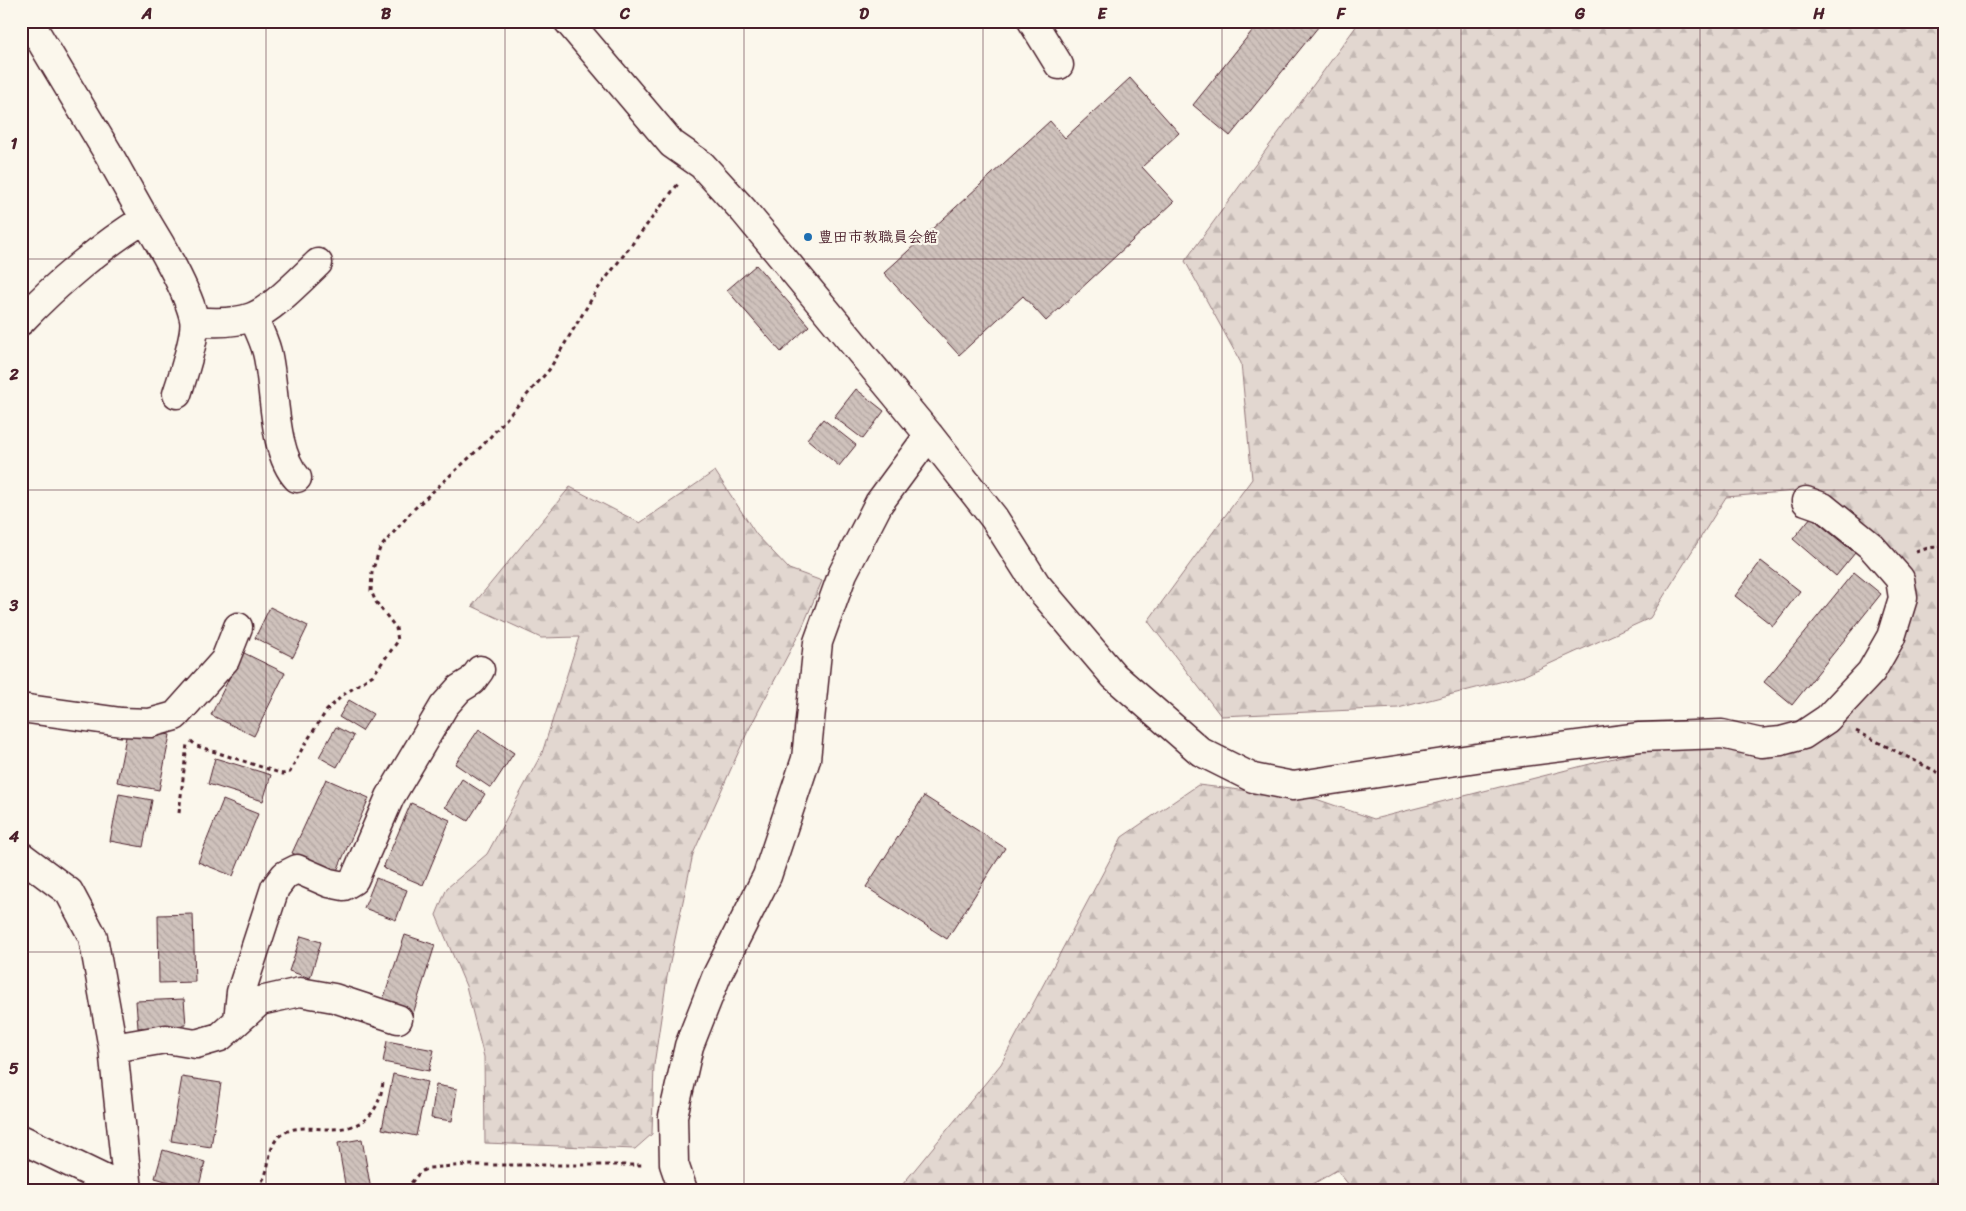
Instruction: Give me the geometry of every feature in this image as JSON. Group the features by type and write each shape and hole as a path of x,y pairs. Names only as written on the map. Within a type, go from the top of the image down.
{"street":[{"path":"29,21 108,153 185,294 195,321 187,361 177,394"},
{"path":"568,21 672,144 702,165 744,211 929,435 994,518 1036,584 1114,676 1201,752 1253,778 1292,786 1483,757 1640,737 1722,734 1761,743 1781,741 1803,735 1829,717 1871,672 1891,637 1903,598 1900,579 1871,546 1823,507 1806,501"},
{"path":"1032,21 1059,65"},
{"path":"21,321 81,266 126,231 145,219"},
{"path":"195,321 216,323 253,317 290,290 318,263"},
{"path":"253,317 262,335 267,353 283,454 290,470 297,478"},
{"path":"683,1190 674,1164 674,1116 689,1046 717,975 767,876 806,759 818,642 843,573 879,503 929,435"},
{"path":"21,708 121,722 150,723 175,716 225,660 238,627"},
{"path":"238,1020 241,992 275,888 284,875 297,869 329,883 344,886 354,880 390,797 444,706 459,689 472,681 480,670"},
{"path":"21,856 69,892 93,937 113,1048 128,1190"},
{"path":"113,1048 166,1040 196,1044 220,1037 260,1001 300,992 334,998 398,1019"},
{"path":"21,1139 128,1190"}],"path":[{"path":"179,813 188,737 197,746 283,774 290,772 302,747 327,710 343,695 373,675 398,641 396,628 376,602 371,591 372,572 380,548 414,509 482,445 549,370 597,290 675,186 702,165"},
{"path":"1829,717 1945,776"},
{"path":"249,1190 257,1187 266,1177 272,1145 282,1134 298,1127 328,1129 349,1127 368,1119 376,1109 382,1092 383,1082"},
{"path":"408,1190 420,1172 429,1168 466,1165 674,1164"}],"green space":[{"path":"1360,21 1945,21 1945,1190 1353,1190 1337,1170 1303,1190 898,1190 1001,1064 1122,837 1198,785 1316,799 1374,819 1704,735 1796,745 1848,697 1906,579 1817,489 1726,497 1650,618 1523,676 1398,708 1221,716 1148,621 1252,479 1241,363 1185,261"},
{"path":"715,471 756,534 789,569 822,581 802,628 747,733 693,854 667,977 654,1065 652,1134 635,1149 485,1143 484,1057 466,986 436,915 447,888 487,854 542,753 579,637 541,638 472,606 570,487 640,523"}],"building":[{"path":"1260,21 1323,21 1230,136 1193,105"},
{"path":"1130,78 1179,133 1142,167 1174,202 1046,321 1023,296 959,355 884,273 1050,121 1065,138"},
{"path":"756,265 809,326 781,352 727,290"},
{"path":"856,389 884,411 863,439 834,417"},
{"path":"823,419 856,445 839,466 807,439"},
{"path":"1811,517 1855,553 1836,576 1793,539"},
{"path":"1761,561 1800,591 1773,626 1735,596"},
{"path":"1854,572 1881,594 1792,705 1764,682"},
{"path":"270,607 308,626 293,657 255,638"},
{"path":"242,652 285,673 254,736 211,715"},
{"path":"349,700 373,714 362,731 339,717"},
{"path":"128,727 170,735 159,790 117,782"},
{"path":"336,727 354,736 337,767 319,757"},
{"path":"479,729 514,753 491,788 455,764"},
{"path":"215,758 271,775 263,801 208,784"},
{"path":"326,779 369,798 336,873 292,853"},
{"path":"462,779 485,794 468,821 445,807"},
{"path":"119,794 152,800 143,847 110,841"},
{"path":"924,796 1005,848 947,939 866,887"},
{"path":"223,800 258,814 233,876 198,862"},
{"path":"411,803 450,820 423,885 383,868"},
{"path":"376,878 407,890 396,920 364,908"},
{"path":"193,914 195,982 159,983 158,915"},
{"path":"405,935 435,945 413,1014 382,1003"},
{"path":"301,936 321,942 310,978 289,971"},
{"path":"184,999 186,1025 138,1028 136,1001"},
{"path":"387,1041 434,1050 429,1071 383,1062"},
{"path":"393,1074 427,1082 416,1136 382,1129"},
{"path":"182,1077 221,1083 211,1147 171,1141"},
{"path":"436,1085 457,1089 452,1121 431,1118"},
{"path":"362,1139 371,1190 346,1190 338,1143"},
{"path":"163,1150 205,1162 198,1190 155,1178"}],"place":[{"name":"豊田市教職員会館","path":"808,237"}]}
